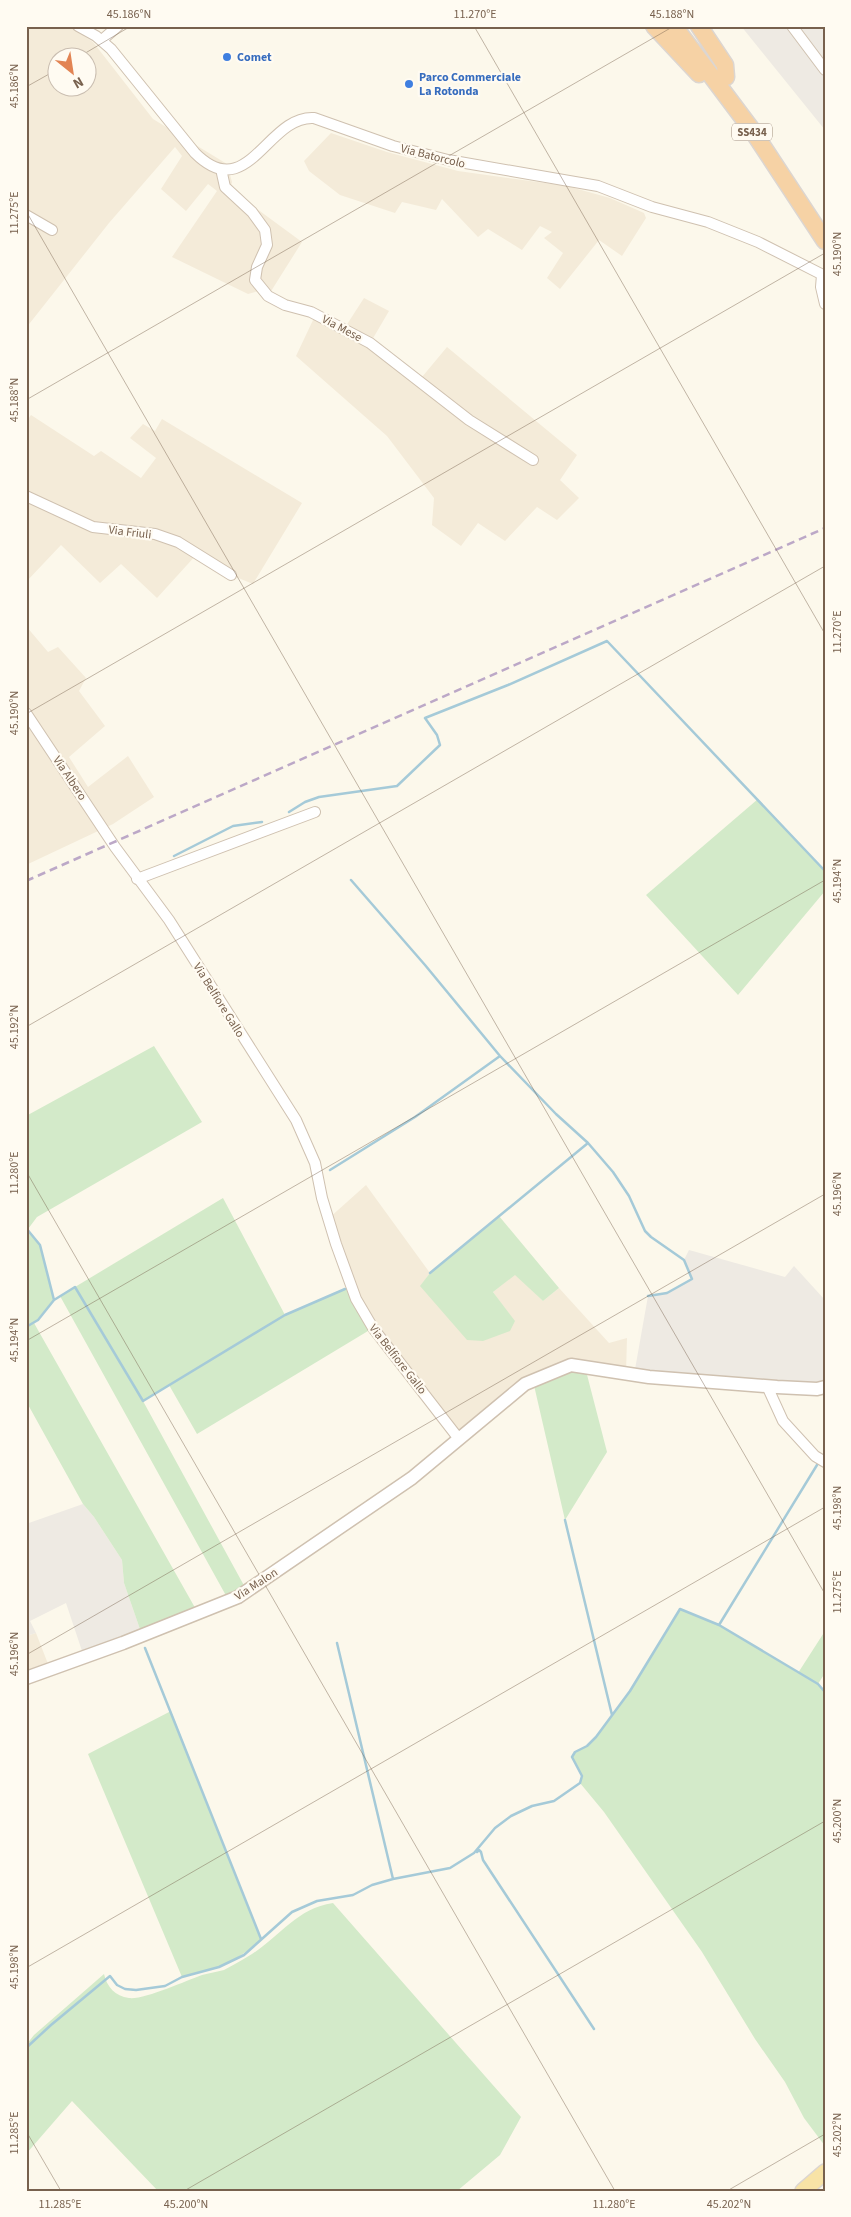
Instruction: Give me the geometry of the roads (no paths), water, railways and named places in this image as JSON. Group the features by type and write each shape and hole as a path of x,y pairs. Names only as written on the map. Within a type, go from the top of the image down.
{"highway":[{"path":"654,26 752,130"},
{"name":"SS434","path":"674,26 752,130 825,241"},
{"name":"SS434","path":"688,26 726,77 825,223"},
{"path":"698,26 725,64 726,77"}],"main road":[{"path":"803,2191 825,2172"}],"street":[{"path":"78,26 102,40 113,51 195,153 208,164 221,169"},
{"path":"102,40 118,26"},
{"path":"792,26 825,70"},
{"name":"Via Batorcolo","path":"221,169 242,166 292,123 304,118 314,118 393,146 448,160 598,186 652,207 708,222 758,242 824,276"},
{"name":"Via Mese","path":"221,169 225,187 252,212 264,230 267,245 257,267 255,280 268,296 285,306 311,312 370,343 469,420 533,460"},
{"path":"26,215 52,230"},
{"path":"824,276 821,287 825,304"},
{"name":"Via Friuli","path":"26,496 93,527 155,534 178,542 231,575"},
{"name":"Via Albero","path":"26,713 112,843"},
{"path":"137,879 315,812"},
{"name":"Via Belfiore Gallo","path":"112,843 169,920 296,1120 315,1163 322,1198 350,1286 368,1321 459,1438"},
{"path":"459,1438 525,1384 571,1365 649,1377 817,1389 825,1387"},
{"path":"767,1386 783,1421 815,1456 825,1462"},
{"name":"Via Malon","path":"26,1678 238,1597 409,1480 459,1438"}],"waterway":[{"path":"289,812 305,802 319,797 397,786 440,745 437,735 425,718 508,685 607,641 825,871"},
{"path":"174,856 233,826 262,822"},
{"path":"351,880 425,965 500,1056 556,1114 588,1143 613,1172 629,1196 645,1231 684,1260 692,1279 667,1293 648,1296"},
{"path":"330,1170 415,1117 500,1056"},
{"path":"430,1273 588,1143"},
{"path":"26,1228 40,1245 54,1300 38,1320 26,1327"},
{"path":"54,1300 75,1287 143,1401 285,1315 345,1289"},
{"path":"719,1625 817,1465"},
{"path":"565,1520 612,1715"},
{"path":"26,2048 110,1976 117,1985 125,1989 136,1990 165,1986 182,1977 219,1967 244,1955 292,1912 317,1901 353,1895 372,1885 393,1879 450,1868 474,1853 495,1828 511,1816 532,1806 554,1801 580,1783 582,1776 572,1757 575,1752 587,1746 596,1737 630,1691 680,1609 719,1625 818,1684 825,1692"},
{"path":"337,1643 393,1879"},
{"path":"145,1648 261,1939"},
{"path":"477,1852 479,1850 481,1852 483,1860 594,2029"}],"railway":[{"path":"26,881 825,528"}],"place":[{"name":"Comet","path":"227,57"},
{"name":"Parco Commerciale La Rotonda","path":"409,84"}]}
